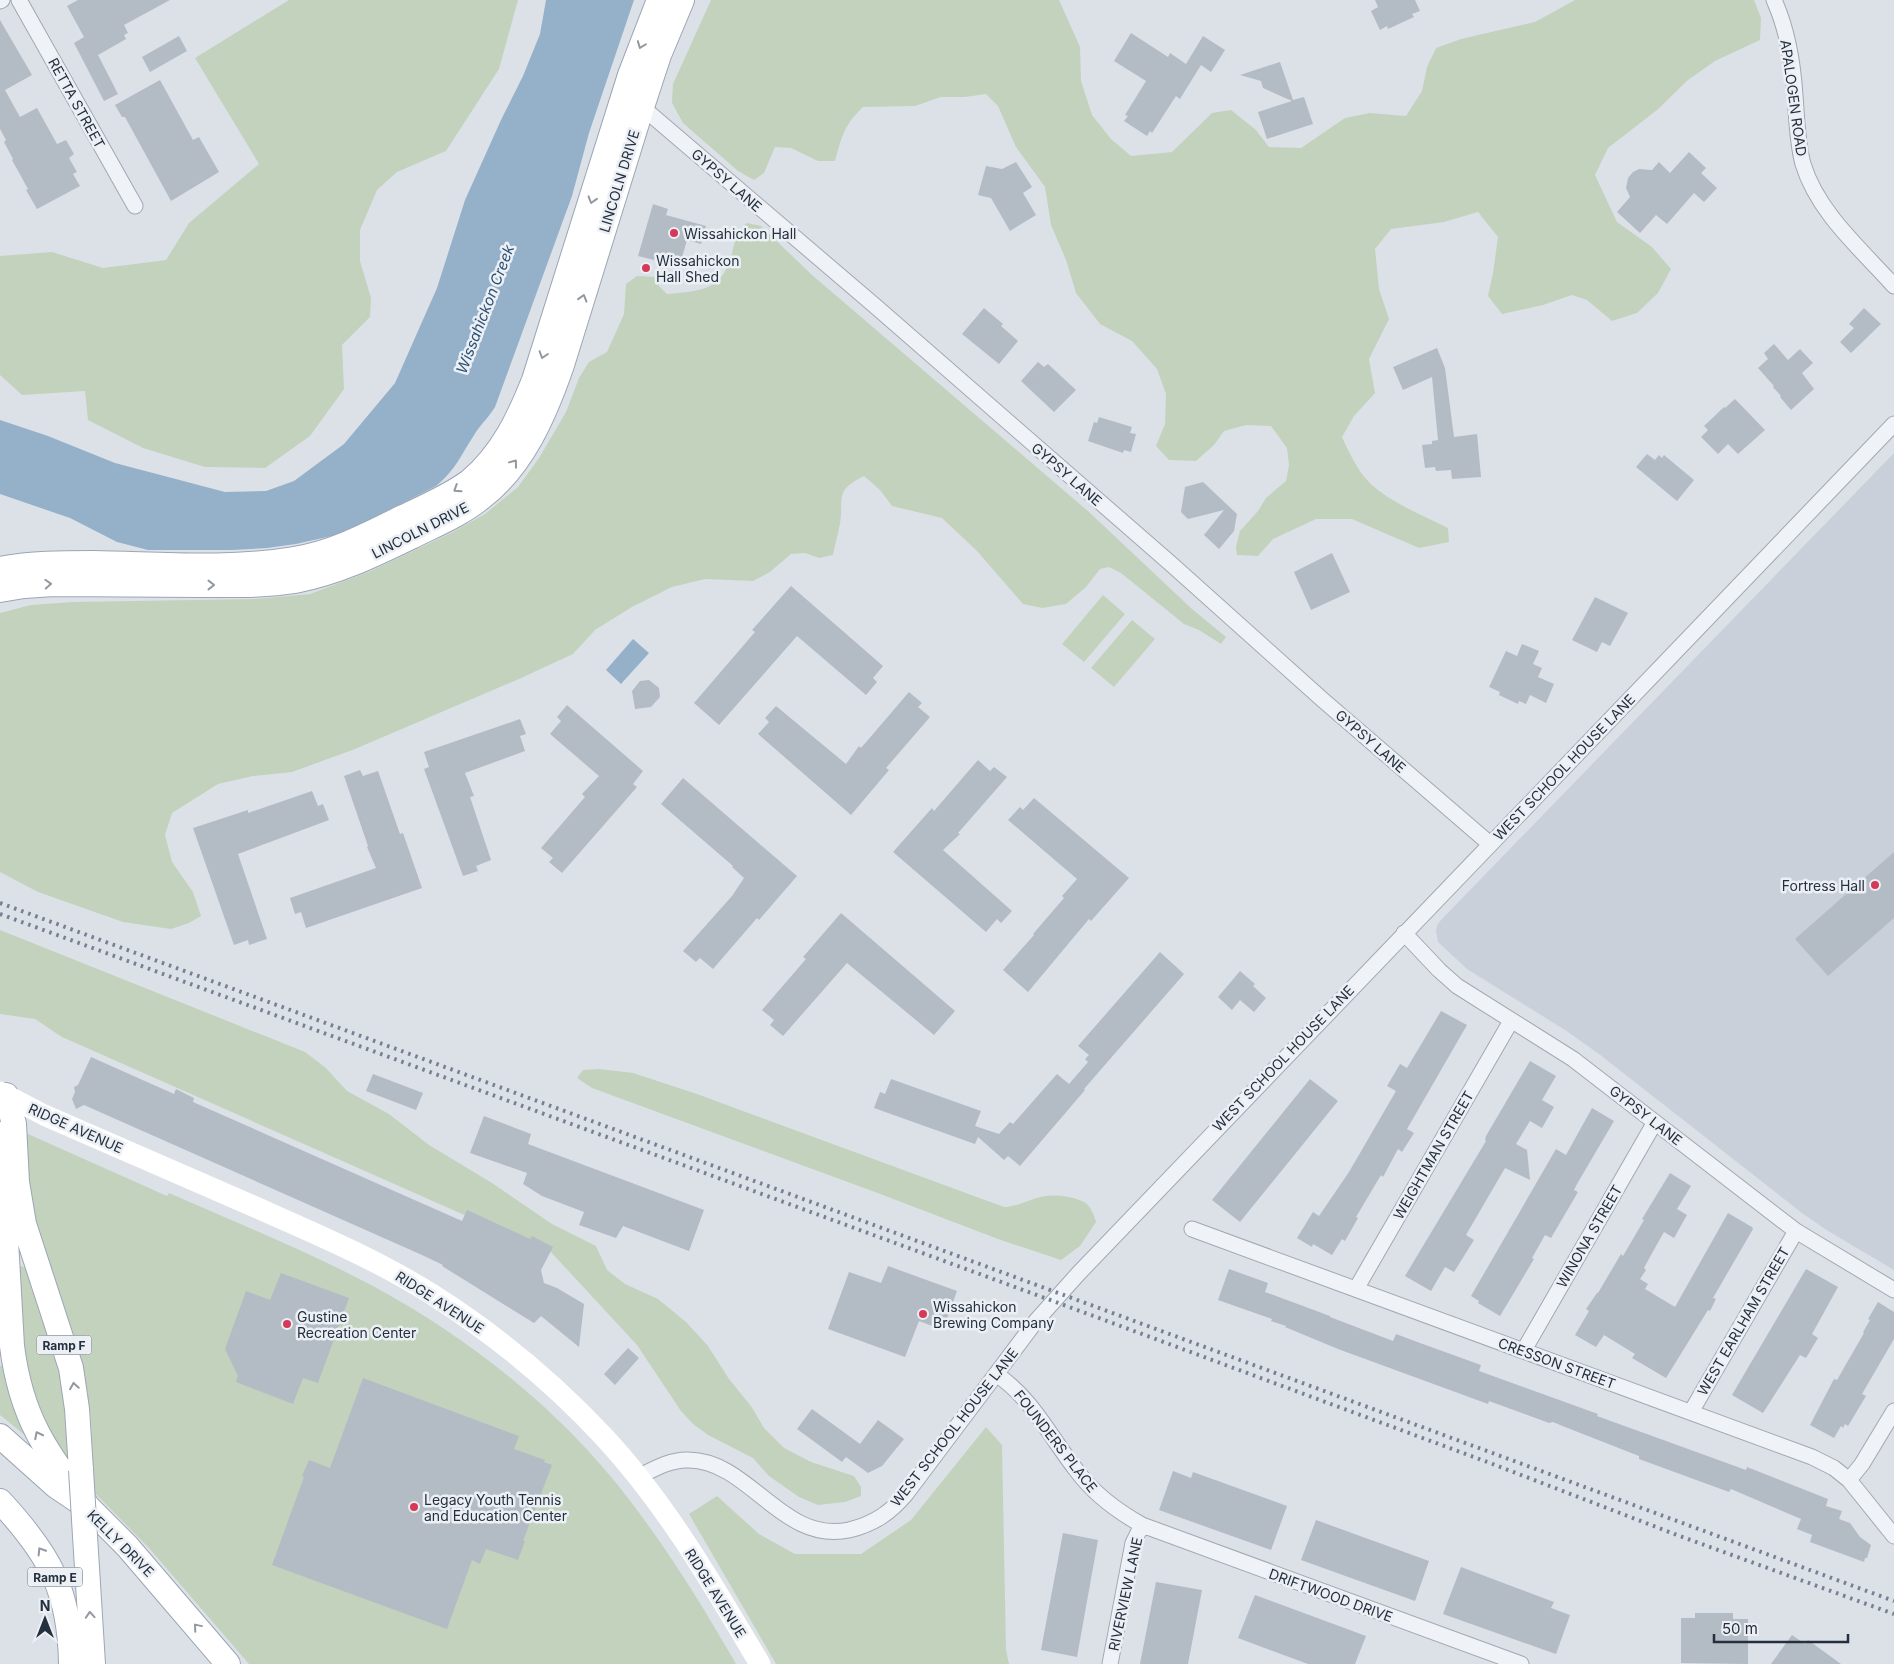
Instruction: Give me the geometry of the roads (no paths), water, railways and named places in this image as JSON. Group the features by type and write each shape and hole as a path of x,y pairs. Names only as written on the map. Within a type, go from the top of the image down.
{"main road":[{"name":"LINCOLN DRIVE","path":"0,569 40,564 234,564 296,559 335,549 353,541 434,502 469,481 484,467 507,438 518,420 534,380 630,75 659,0"},
{"name":"LINCOLN DRIVE","path":"0,590 54,584 213,585 268,584 294,581 320,575 365,559 443,522 481,498 497,484 524,450 545,410 565,356 659,55 682,0"},
{"name":"Ramp F","path":"2,1101 14,1124 17,1182 24,1224 71,1368 76,1403 81,1470 93,1664"},
{"name":"RIDGE AVENUE","path":"2,1101 44,1115 354,1251 431,1294 496,1339 555,1389 605,1438 638,1477 670,1520 710,1580 760,1664"},
{"path":"0,1134 12,1346 16,1374 27,1409 45,1447 90,1509"},
{"name":"KELLY DRIVE","path":"0,1436 56,1486 90,1509 127,1546 228,1664"},
{"name":"Ramp E","path":"0,1501 35,1541 56,1579 63,1598 67,1619 71,1664"}],"street":[{"name":"RETTA STREET","path":"20,0 135,206"},
{"name":"APALOGEN ROAD","path":"1774,0 1785,31 1791,58 1800,148 1811,184 1838,225 1894,286"},
{"name":"GYPSY LANE","path":"642,107 866,299 1490,844"},
{"name":"WEST SCHOOL HOUSE LANE","path":"638,1477 678,1460 700,1461 722,1469 780,1511 806,1526 830,1531 844,1531 857,1528 877,1520 895,1506 1036,1322 1078,1274 1894,424"},
{"name":"GYPSY LANE","path":"1404,933 1457,986 1511,1021 1561,1050 1796,1230 1894,1290"},
{"name":"WEIGHTMAN STREET","path":"1356,1289 1511,1021"},
{"name":"WINONA STREET","path":"1524,1350 1656,1122"},
{"name":"CRESSON STREET","path":"1192,1229 1812,1457 1834,1468 1849,1480 1894,1536"},
{"name":"WEST EARLHAM STREET","path":"1691,1412 1796,1230"},
{"name":"FOUNDERS PLACE","path":"996,1374 1009,1383 1036,1412 1077,1471 1092,1489 1124,1515 1142,1525"},
{"path":"1849,1480 1862,1464 1894,1411"},
{"name":"RIVERVIEW LANE","path":"1110,1664 1133,1543 1142,1525"},
{"name":"DRIFTWOOD DRIVE","path":"1142,1525 1521,1664"}],"water":[{"name":"Wissahickon Creek","path":"546,0 634,0 589,133 572,196 495,407 443,480 436,486 368,521 336,535 296,544 232,550 148,550 117,542 70,518 0,494 0,420 48,436 115,463 225,492 266,491 294,481 344,444 395,383 437,288 465,200 523,76 540,34"},
{"path":"633,639 649,653 621,684 606,670"}],"railway":[{"path":"0,903 1894,1601"},
{"path":"0,914 1053,1301 1490,1463 1677,1535 1894,1614"}],"place":[{"name":"Wissahickon Hall","path":"674,233"},
{"name":"Wissahickon Hall Shed","path":"646,268"},
{"name":"Fortress Hall","path":"1875,885"},
{"name":"Wissahickon Brewing Company","path":"923,1314"},
{"name":"Gustine Recreation Center","path":"287,1324"},
{"name":"Legacy Youth Tennis and Education Center","path":"414,1507"}]}
